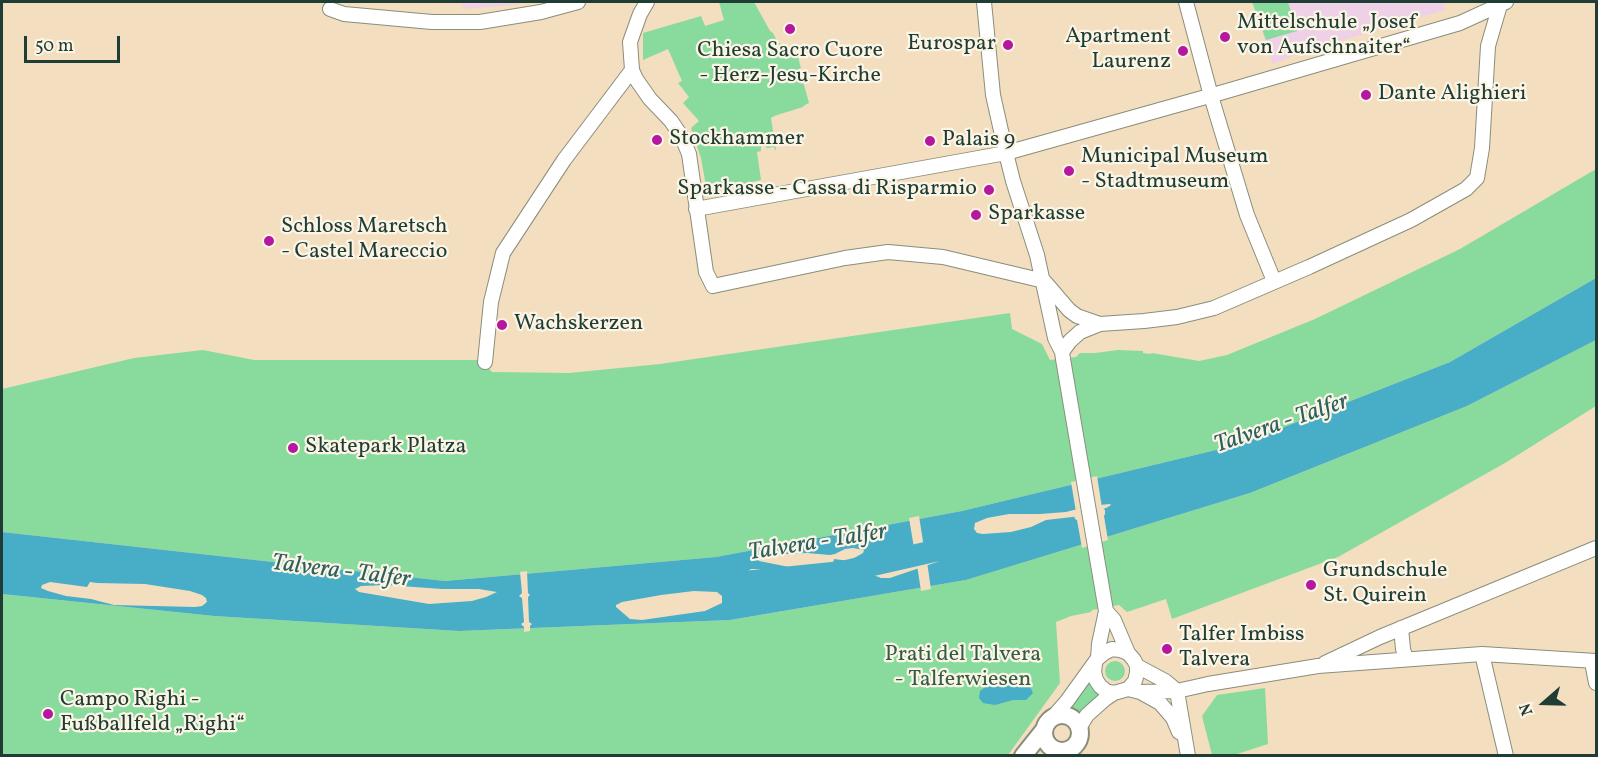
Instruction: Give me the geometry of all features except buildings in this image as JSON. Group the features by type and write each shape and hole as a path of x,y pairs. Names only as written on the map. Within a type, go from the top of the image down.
{"main road":[{"path":"1023,756 1048,724 1065,715 1072,717 1076,722 1079,728 1079,739 1062,752 1045,738 1048,724"}],"street":[{"path":"330,9 344,14 432,22 480,22 541,12 578,2"},
{"path":"647,2 630,42 632,70 650,99 671,121 689,154 706,272 713,286 844,258 888,252 943,257 1044,281 1069,310 1077,316 1100,324"},
{"path":"984,2 993,95 1013,181 1037,255 1055,338 1062,355 1106,609 1094,672 1100,686 1114,693"},
{"path":"1186,2 1211,96 1247,215 1274,281"},
{"path":"696,209 1006,153 1460,23 1501,3"},
{"path":"1062,355 1070,341 1080,332 1100,324 1177,317 1214,308 1411,220 1466,189 1477,178 1482,148 1488,46 1501,3"},
{"path":"486,362 491,302 503,253 564,160 632,70"},
{"path":"1318,666 1380,636 1596,548"},
{"path":"1106,609 1137,666 1134,690"},
{"path":"1401,628 1406,659"},
{"path":"1048,724 1104,653 1120,650 1128,653"},
{"path":"1482,654 1506,756"},
{"path":"1079,728 1088,715 1114,693 1134,690 1177,691 1318,666 1482,654 1594,661 1596,683"},
{"path":"1137,666 1166,681 1177,691 1188,756"},
{"path":"1134,690 1160,704 1173,718 1188,756"}],"shaded area":[{"path":"462,2 530,2 463,9"},
{"path":"1252,2 1443,2 1445,10 1303,52 1273,64"}],"green space":[{"path":"719,2 754,2 778,43 786,52 798,57 801,68 796,73 801,74 809,103 771,118 776,150 774,147 767,148 764,145 761,151 757,152 761,180 712,191 706,186 701,158 691,128 699,121 683,103 689,97 678,83 682,81 668,49 643,60 643,33 701,16 705,26 724,20"},
{"path":"1252,2 1288,2 1297,31 1266,40"},
{"path":"1596,169 1596,278 1450,362 1241,444 962,511 716,557 445,581 2,532 2,389 134,358 203,350 254,360 481,360 492,372 569,373 660,364 1010,313 1012,329 1042,344 1050,360 1076,357 1080,353 1118,350 1143,351 1143,353 1199,361 1227,355 1315,319 1460,249"},
{"name":"Prati del Talvera - Talferwiesen","path":"1596,340 1596,406 1505,463 1338,557 1172,619 1166,599 1127,612 1119,605 1092,610 1056,622 1060,683 1008,755 2,756 2,594 214,616 459,631 730,620 966,580 1250,493 1467,406"},
{"path":"1111,661 1119,661 1125,667 1125,675 1119,681 1111,681 1105,675 1105,667"},
{"path":"1089,680 1100,695 1079,717 1068,709"},
{"path":"1265,688 1268,744 1234,755 1212,755 1202,716 1217,695"}],"water":[{"path":"1596,278 1596,340 1467,406 1250,493 966,580 730,620 459,631 214,616 2,594 2,532 445,581 716,557 962,511 1241,444 1450,362","holes":["1111,505 1090,515 1046,520 1011,532 983,534 977,533 974,529 975,523 987,518 1009,514 1066,512 1089,506","845,549 864,550 863,553 849,561 834,559 829,573 818,579 798,583 763,585 748,571 751,569 770,571 789,567 759,561 758,558 766,555 835,554","937,551 946,556 937,562 890,578 881,578 871,574 869,569 880,559 897,552","50,582 87,587 90,582 145,584 190,591 202,595 207,602 195,607 114,605 66,596 41,588 42,585","387,585 479,589 497,592 472,601 429,604 359,592 355,589 361,586","694,591 717,592 722,596 722,603 705,611 642,620 630,619 616,607 622,602"]},
{"path":"1022,673 1033,693 1026,700 1013,700 995,705 983,703 979,698 980,691 989,684 1007,676"}],"pier":[{"path":"1097,476 1102,508 1105,510 1108,540 1082,548 1074,515 1101,508 1076,512 1071,482"},
{"path":"919,516 925,554 915,554 909,518"},
{"path":"927,562 931,589 921,591 917,565"},
{"path":"527,571 530,595 528,597 529,622 532,624 530,631 524,632 521,624 524,622 522,598 519,596 522,593 520,572"}],"waterway":[{"name":"Talvera - Talfer","path":"725,584 842,572 965,544"}],"place":[{"name":"Chiesa Sacro Cuore - Herz-Jesu-Kirche","path":"790,29"},
{"name":"Mittelschule „Josef von Aufschnaiter“","path":"1225,37"},
{"name":"Eurospar","path":"1008,45"},
{"name":"Apartment Laurenz","path":"1183,51"},
{"name":"Dante Alighieri","path":"1366,95"},
{"name":"Stockhammer","path":"657,140"},
{"name":"Palais 9","path":"930,141"},
{"name":"Municipal Museum - Stadtmuseum","path":"1069,171"},
{"name":"Sparkasse - Cassa di Risparmio","path":"989,190"},
{"name":"Sparkasse","path":"976,215"},
{"name":"Schloss Maretsch - Castel Mareccio","path":"269,241"},
{"name":"Wachskerzen","path":"502,325"},
{"name":"Skatepark Platza","path":"293,448"},
{"name":"Grundschule St. Quirein","path":"1311,585"},
{"name":"Talfer Imbiss Talvera","path":"1167,649"},
{"name":"Campo Righi - Fußballfeld „Righi“","path":"48,714"}]}
